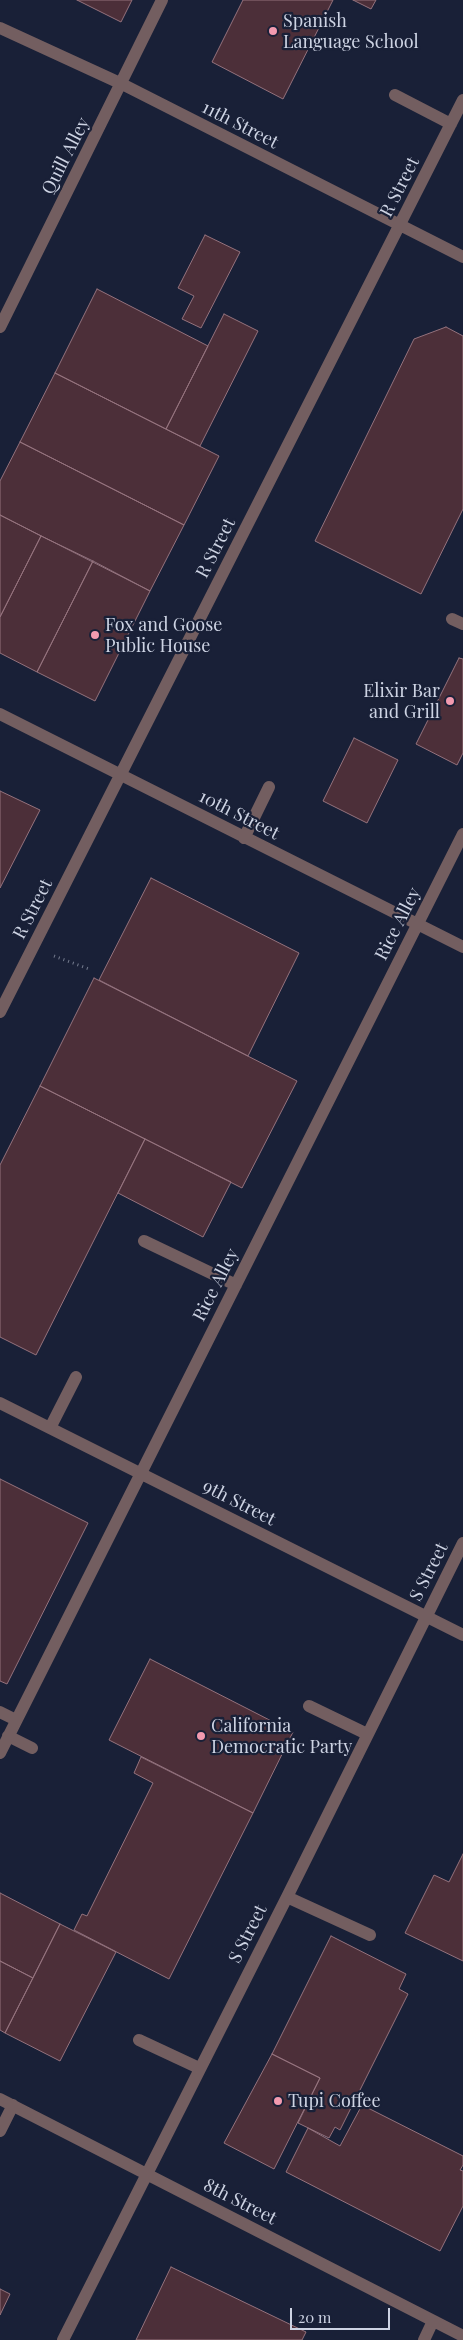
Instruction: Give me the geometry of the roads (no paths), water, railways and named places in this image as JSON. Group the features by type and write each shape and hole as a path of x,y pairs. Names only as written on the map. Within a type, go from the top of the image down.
{"street":[{"name":"Quill Alley","path":"0,327 162,0"},
{"name":"11th Street","path":"0,28 122,84 463,258"},
{"path":"395,95 451,124"},
{"name":"R Street","path":"0,1012 463,100"},
{"name":"10th Street","path":"0,714 463,947"},
{"path":"244,838 269,787"},
{"name":"Rice Alley","path":"0,1753 463,834"},
{"path":"144,1241 236,1286"},
{"path":"50,1428 76,1377"},
{"name":"9th Street","path":"0,1403 463,1635"},
{"name":"S Street","path":"62,2340 288,1896 463,1544"},
{"path":"309,1706 367,1734"},
{"path":"0,1712 16,1720"},
{"path":"8,1736 32,1748"},
{"path":"288,1896 370,1935"},
{"path":"139,2040 199,2068"},
{"name":"8th Street","path":"0,2099 463,2336"},
{"path":"0,2131 13,2105"},
{"path":"424,2340 434,2321"}],"place":[{"name":"Spanish Language School","path":"273,31"},
{"name":"Fox and Goose Public House","path":"95,635"},
{"name":"Elixir Bar and Grill","path":"450,701"},
{"name":"California Democratic Party","path":"201,1736"},
{"name":"Tupi Coffee","path":"278,2101"}]}
